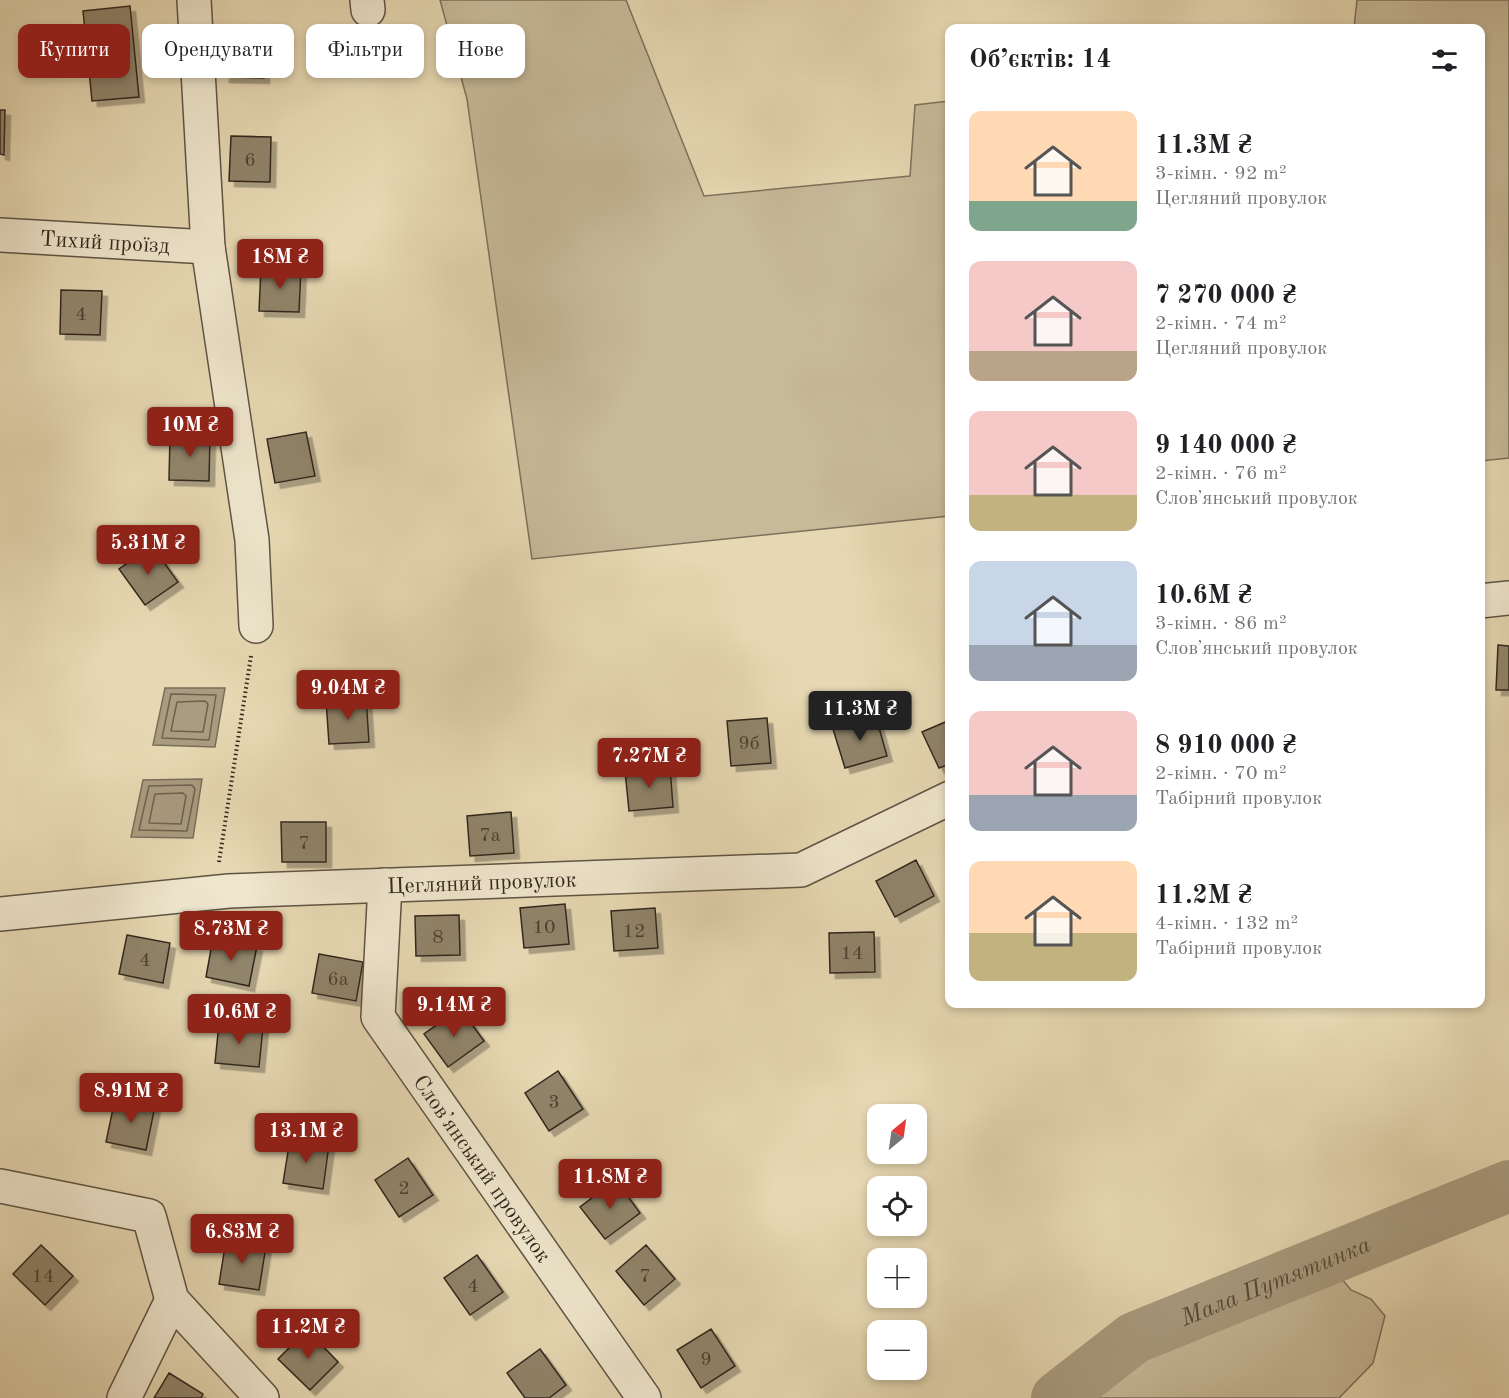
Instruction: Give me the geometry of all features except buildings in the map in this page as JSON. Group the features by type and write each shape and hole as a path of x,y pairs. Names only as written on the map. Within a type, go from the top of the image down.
{"street":[{"path":"194,0 208,247 252,540 256,626"},
{"name":"Тихий проїзд","path":"0,235 208,247"},
{"path":"1485,600 1509,598"},
{"name":"Цегляний провулок","path":"0,914 214,893 801,870 945,800"},
{"name":"Словʼянський провулок","path":"385,885 378,1017 644,1398"},
{"path":"0,1186 149,1216 172,1300 262,1398"},
{"path":"124,1398 172,1300"}],"path":[{"path":"214,893 256,626"}],"shaded area":[{"path":"440,0 626,0 704,196 910,176 915,105 945,101 945,516 532,559 467,99 461,78 525,78 525,24 447,24"},
{"path":"1357,0 1509,0 1509,458 1485,461 1485,24 1354,24"},
{"path":"1329,1264 1351,1290 1371,1299 1385,1316 1373,1363 1339,1398 1081,1398 1109,1379 1118,1359 1124,1353 1158,1354 1173,1340 1219,1315 1247,1301 1269,1295 1289,1278 1311,1267"}],"water":[{"path":"165,688 225,688 215,747 153,745"},
{"path":"202,779 193,838 131,837 143,780"}],"waterway":[{"name":"Мала Путятинка","path":"1057,1398 1134,1338 1509,1186"}]}
